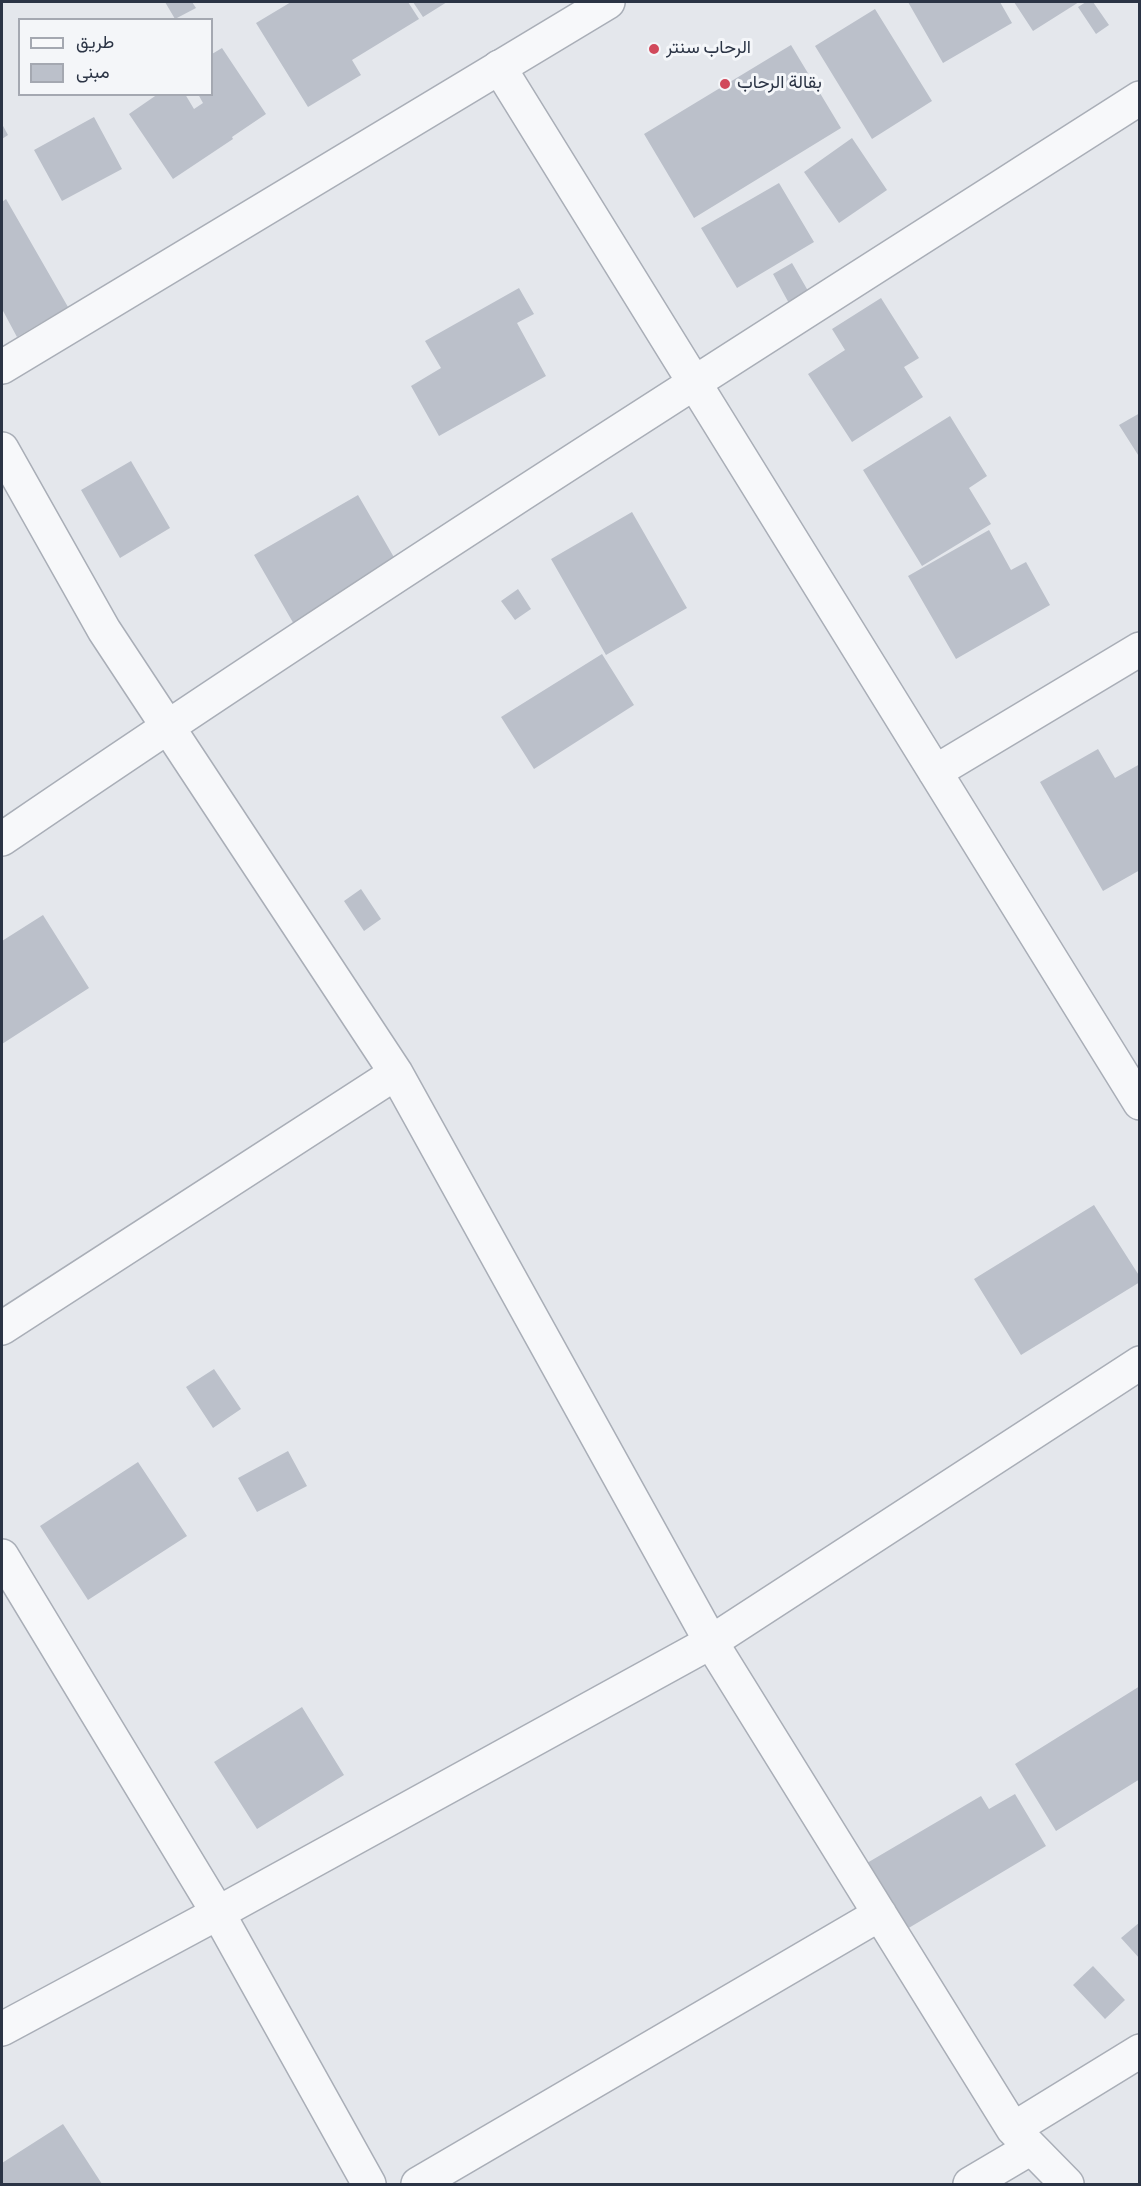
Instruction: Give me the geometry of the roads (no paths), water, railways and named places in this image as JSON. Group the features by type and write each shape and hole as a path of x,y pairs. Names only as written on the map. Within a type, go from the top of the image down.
{"street":[{"path":"2,367 608,2"},
{"path":"499,67 935,772 1134,1084"},
{"path":"2,839 168,726 694,382 1140,98"},
{"path":"2,449 104,630 396,1073 711,1642 1022,2139 1067,2184"},
{"path":"935,772 1140,649"},
{"path":"2,1328 396,1073"},
{"path":"2,2029 711,1642 1140,1362"},
{"path":"2,1556 218,1913 369,2184"},
{"path":"418,2184 880,1914"},
{"path":"970,2184 1022,2139 1140,2051"}],"place":[{"name":"الرحاب سنتر","path":"654,49"},
{"name":"بقالة الرحاب","path":"725,84"}]}
